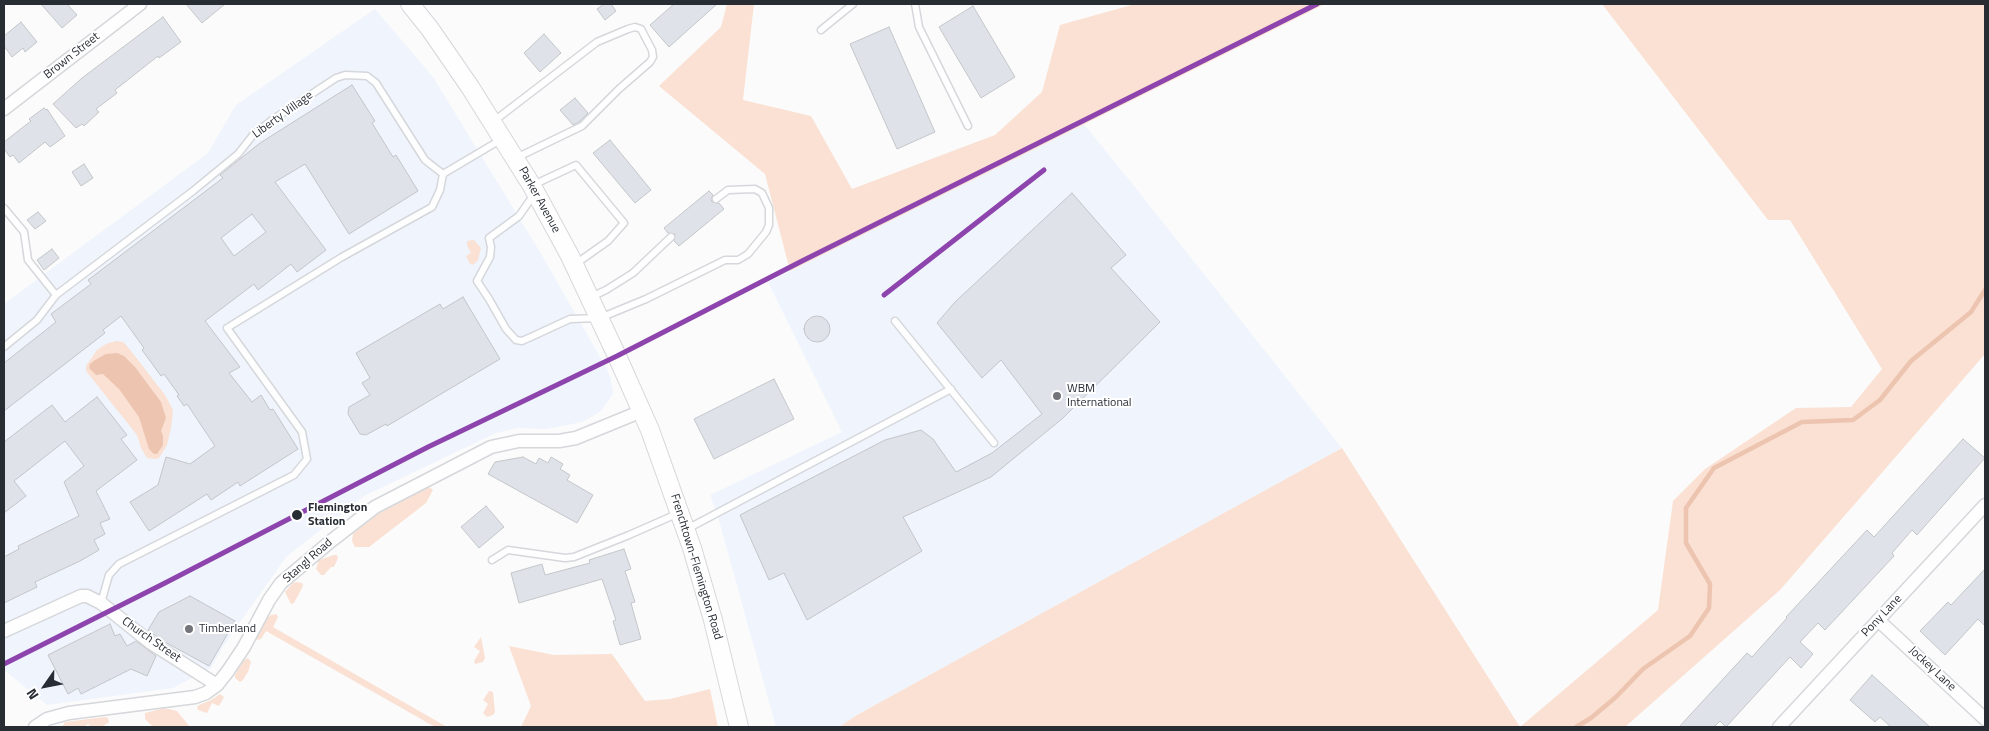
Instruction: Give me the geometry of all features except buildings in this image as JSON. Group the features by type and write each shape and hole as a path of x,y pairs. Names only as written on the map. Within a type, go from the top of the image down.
{"main road":[{"name":"Parker Avenue","path":"410,4 451,58 493,122 533,189 590,297 642,411"},
{"name":"Frenchtown-Flemington Road","path":"642,411 686,530 713,620 739,727"}],"street":[{"name":"Brown Street","path":"4,109 140,4"},
{"name":"Stangl Road","path":"35,727 47,719 68,713 195,697 206,692 217,685 244,648 269,600 278,587 317,552 375,507 491,447 519,441 559,441 576,438 642,411"},
{"name":"Pony Lane","path":"1779,727 1985,505"},
{"name":"Church Street","path":"4,631 81,596 93,598 151,643 217,685"},
{"name":"Jockey Lane","path":"1878,620 1985,719"}],"lane":[{"path":"821,30 853,4"},
{"path":"915,4 919,27 968,126"},
{"path":"493,122 597,42 635,27 641,30 652,50 653,57 650,62 619,89 582,126 515,158"},
{"name":"Liberty Village","path":"4,347 36,320 56,295 193,191 238,154 253,135 272,120 336,78 345,75 367,76 376,83 425,160 443,174"},
{"path":"101,603 109,575 119,564 294,476 307,459 302,432 227,328 345,255 432,207 437,198 443,174 503,138"},
{"path":"574,265 608,241 624,223 576,166 533,189 520,216 489,238 491,247 490,257 476,281 490,299 506,329 516,340 531,337 570,319 600,318 646,299 725,260 738,260 748,254 766,232 769,225 769,208 762,193 755,189 728,190 716,199"},
{"path":"4,208 24,232 28,260 56,295"},
{"path":"590,297 620,282 671,237"},
{"path":"896,321 994,443"},
{"path":"686,530 951,389"},
{"path":"492,560 508,550 565,558 574,557 680,512"}],"shaded area":[{"path":"727,4 754,4 743,100 811,116 852,189 995,135 1042,92 1060,25 1135,4 1325,4 790,271 765,174 659,86 721,27"},
{"path":"1602,4 1985,4 1985,354 1780,590 1625,727 1520,727 1658,610 1673,501 1705,469 1796,408 1851,407 1882,369 1790,220 1768,220"},
{"path":"375,9 433,77 540,252 607,369 611,379 613,394 600,412 582,422 547,429 517,428 496,433 364,496 286,557 224,645 211,668 173,688 47,705 4,670 4,304 208,153 236,105"},
{"path":"1083,123 1342,448 857,715 839,727 776,727 717,513 710,495 842,432 768,282"},
{"path":"474,240 481,248 478,260 473,265 470,264 466,256 471,253 467,241"},
{"path":"116,341 123,342 127,346 165,395 173,410 167,445 159,458 147,458 141,448 137,435 86,371 86,366 97,350 106,344"},
{"path":"117,353 124,356 135,367 161,402 166,418 161,431 163,445 157,454 154,454 149,449 139,417 119,389 103,374 96,375 89,368 90,364 106,354"},
{"path":"1342,448 1520,727 839,727 857,715"},
{"path":"429,487 433,490 426,503 369,547 355,547 352,541 353,533 378,514"},
{"path":"337,555 338,558 334,567 331,567 324,575 321,575 316,569 319,560"},
{"path":"293,583 302,583 303,586 294,603 291,604 285,592"},
{"path":"276,614 278,617 273,627 447,727 435,727 266,631 261,639 256,640 267,618"},
{"path":"481,637 485,658 483,662 475,664 474,661 480,651 474,647"},
{"path":"509,646 554,655 612,654 645,701 670,699 710,689 718,727 521,727 531,706"},
{"path":"248,658 251,662 248,672 240,682 235,678 235,675 244,660"},
{"path":"489,691 493,692 495,712 487,717 483,713 488,704 483,700"},
{"path":"220,694 224,697 219,706 212,703 207,713 198,710 197,707 199,705"},
{"path":"165,708 177,711 190,727 153,727 145,719 145,713"},
{"path":"108,718 109,722 102,727 91,727 88,724 84,727 62,727 65,722"}],"waterway":[{"path":"1576,727 1591,718 1616,697 1643,669 1690,636 1709,608 1710,584 1686,543 1686,508 1714,468 1802,422 1853,420 1880,400 1911,361 1971,312 1985,290"}],"transit line":[{"path":"4,664 428,447 617,356 802,261 1317,4"},
{"path":"884,295 1044,170"}],"place":[{"name":"WBM International","path":"1057,396"},
{"name":"Flemington Station","path":"297,515"},
{"name":"Timberland","path":"189,629"}]}
